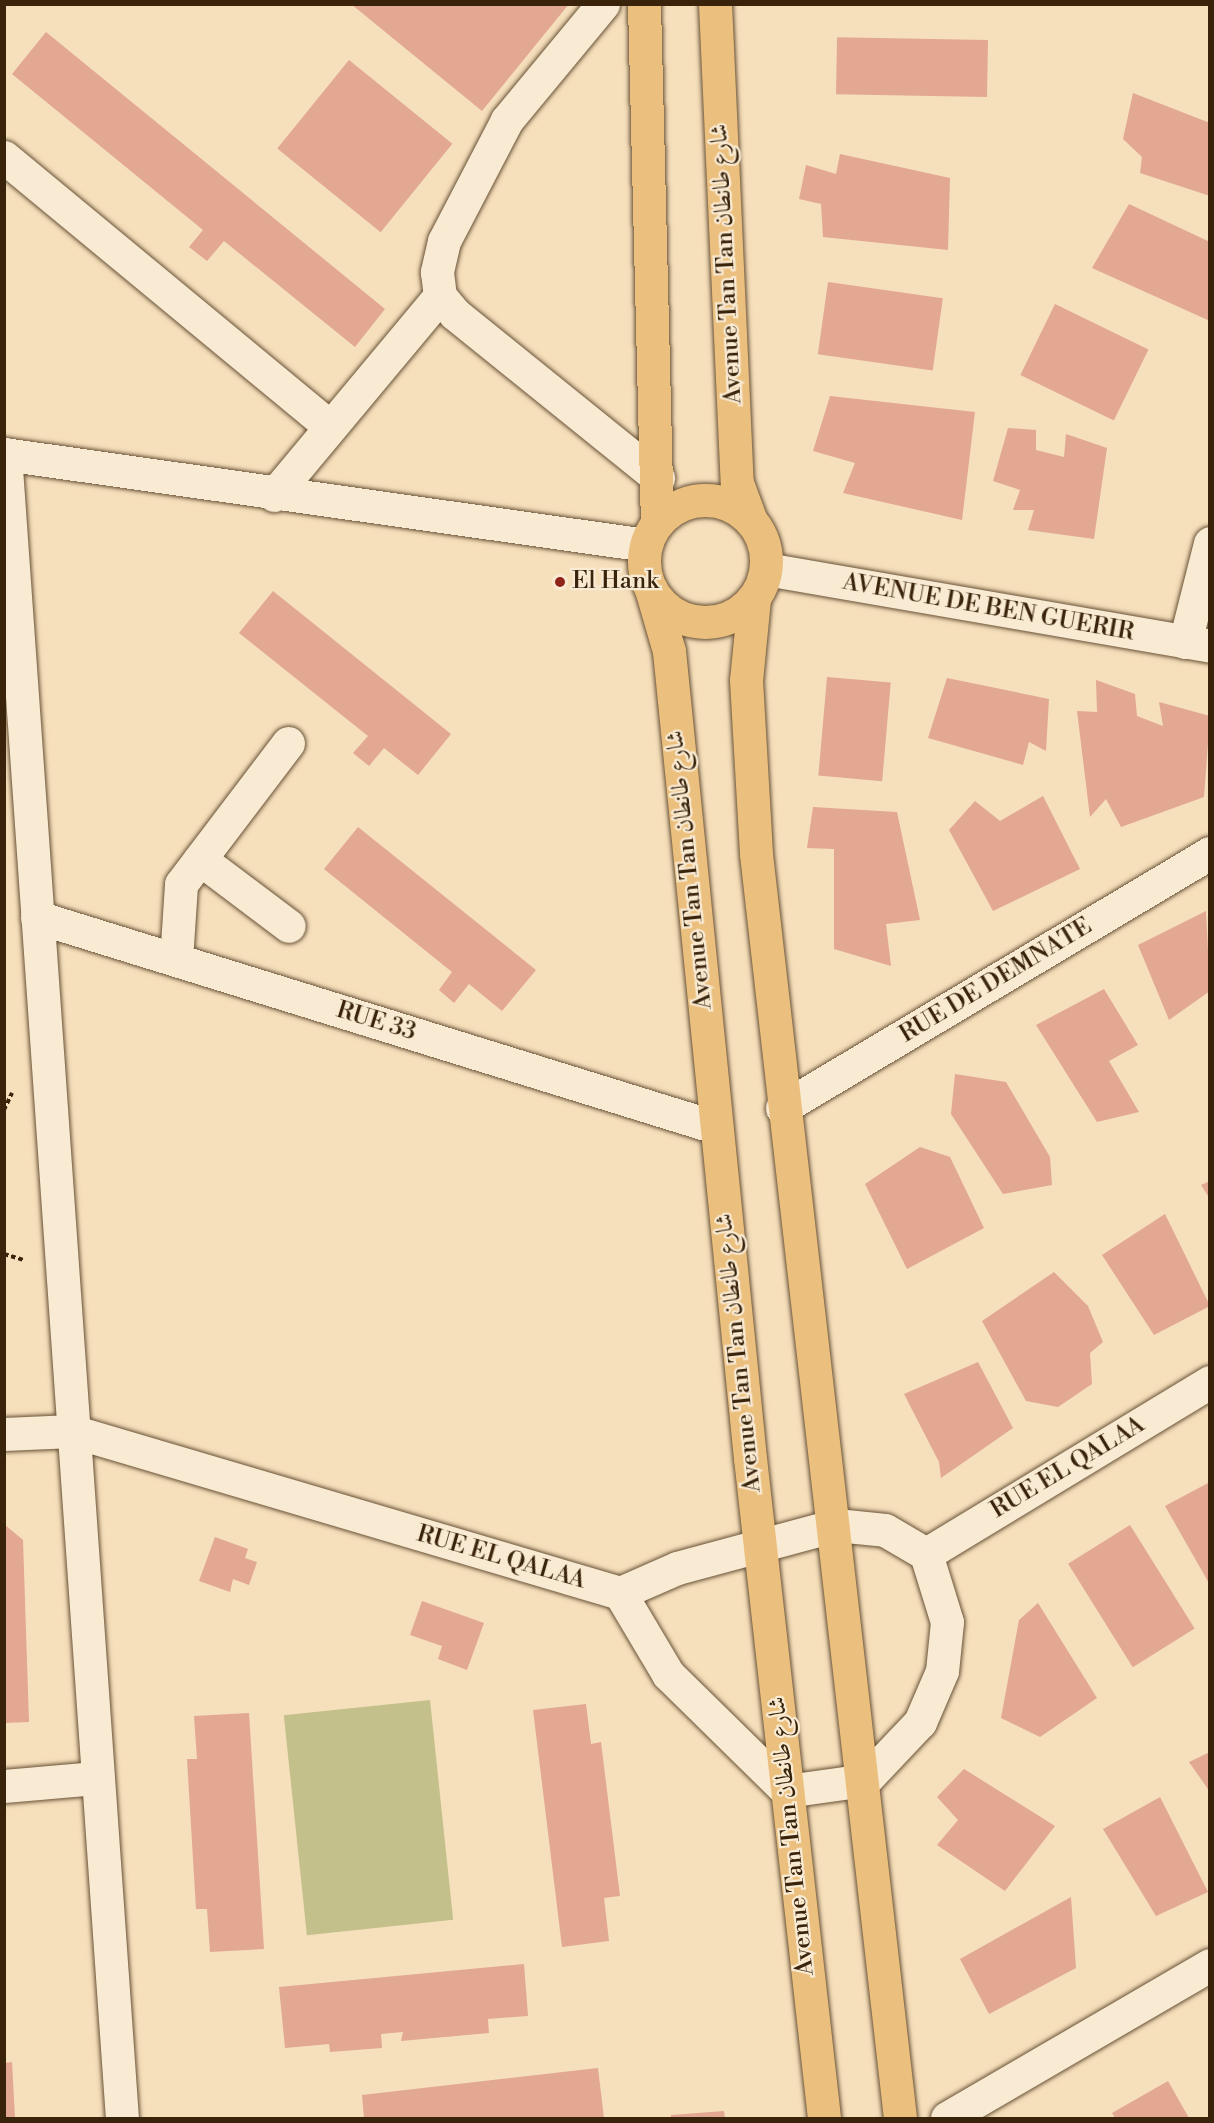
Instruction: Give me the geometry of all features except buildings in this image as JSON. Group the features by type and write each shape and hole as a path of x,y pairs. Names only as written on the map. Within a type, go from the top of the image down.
{"main road":[{"path":"644,4 658,478 652,534 651,589 672,611 700,622 720,621 760,584"},
{"name":"Avenue Tan Tan شارع طانطان","path":"715,4 738,483 751,521"},
{"path":"652,534 693,501 734,507 751,521 760,535 760,584 746,680 749,741 782,1108 836,1526 900,2118"},
{"name":"Avenue Tan Tan شارع طانطان","path":"651,589 669,651 715,1127 824,2118"}],"street":[{"path":"603,4 507,120 469,187 444,241 437,272 440,296 455,314 658,478"},
{"path":"4,157 330,427"},
{"path":"274,495 440,296"},
{"path":"122,2118 96,1778 5,454 274,495 652,534"},
{"path":"1197,644 1209,543"},
{"name":"AVENUE DE BEN GUERIR","path":"760,584 1197,644"},
{"path":"176,960 178,892 200,859 288,743"},
{"name":"RUE DE DEMNATE","path":"782,1108 1209,853"},
{"path":"200,859 289,926"},
{"name":"RUE 33","path":"37,917 715,1127"},
{"name":"RUE EL QALAA","path":"926,1554 1209,1382"},
{"name":"RUE EL QALAA","path":"4,1434 72,1431 620,1593"},
{"path":"836,1526 885,1530 926,1554 947,1622 942,1671 920,1722 865,1780 787,1791 668,1674 620,1593 677,1568 836,1526"},
{"path":"4,1786 96,1778"},
{"path":"947,2118 1209,1965"}],"shaded area":[{"path":"430,1700 453,1920 307,1935 284,1715"}],"place":[{"name":"El Hank","path":"560,582"}]}
